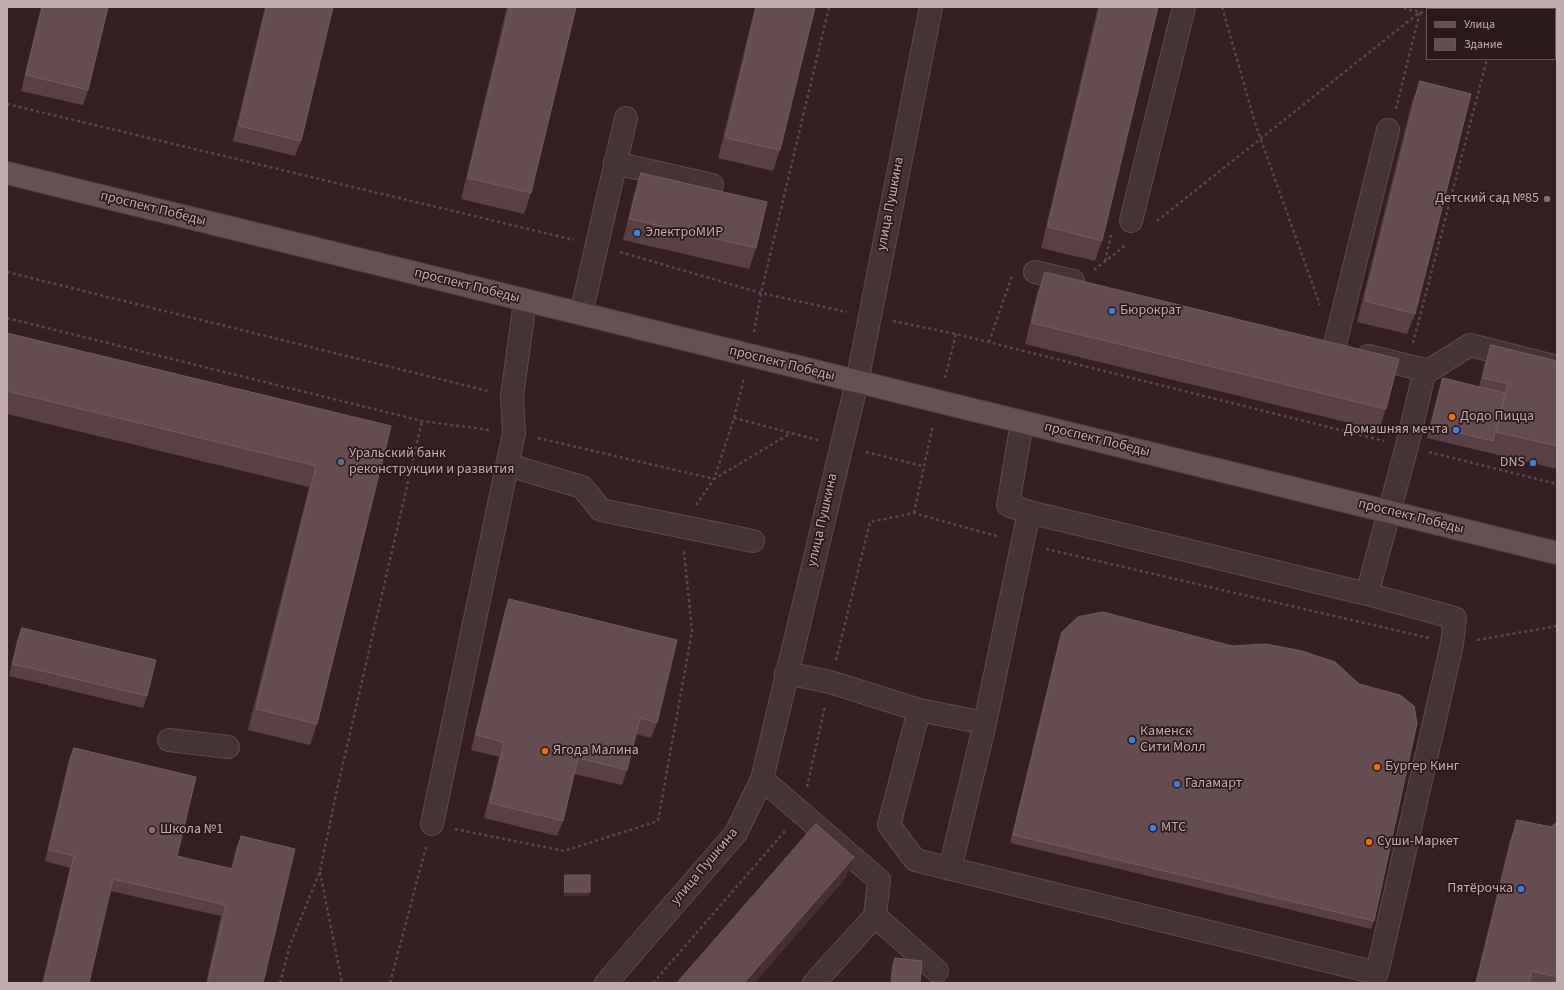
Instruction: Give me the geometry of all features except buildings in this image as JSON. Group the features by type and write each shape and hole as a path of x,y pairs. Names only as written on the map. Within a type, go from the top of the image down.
{"main road":[{"name":"проспект Победы","path":"7,173 1557,553"}],"street":[{"name":"улица Пушкина","path":"606,983 736,833 762,779 786,673 857,382 931,7"},
{"path":"1130,232 1184,7"},
{"path":"581,314 626,118"},
{"path":"1334,348 1388,130"},
{"path":"615,163 712,185"},
{"path":"1027,274 1085,285"},
{"path":"432,824 514,433 512,396 525,300"},
{"path":"1312,342 1416,369 1470,346 1557,367"},
{"path":"1367,594 1407,446 1416,369"},
{"path":"920,710 889,825 914,860 1377,973 1452,644 1455,618 1367,594 1029,512 1008,505 1022,422"},
{"path":"508,465 582,487 601,510 753,541"},
{"path":"950,869 985,723 1029,512"},
{"path":"786,673 830,682 920,710 985,723"},
{"path":"169,740 228,747"},
{"path":"762,779 879,880 875,916 814,983"},
{"path":"875,916 937,971"}],"path":[{"path":"390,983 432,824 564,851 658,821 692,630 681,527 714,479 734,418 750,356 761,293 829,7"},
{"path":"1222,7 1260,139 1322,312"},
{"path":"1399,7 1426,14"},
{"path":"1154,222 1420,12"},
{"path":"1416,369 1487,60"},
{"path":"7,104 596,245 761,293 869,317 956,334 1557,484"},
{"path":"1085,285 1130,232"},
{"path":"7,272 512,396"},
{"path":"989,342 1012,274 1027,274"},
{"path":"7,318 422,421 514,433 714,479 791,433"},
{"path":"734,418 924,466"},
{"path":"280,983 290,945 320,872 336,794 422,421"},
{"path":"914,513 1023,544 1452,644 1557,626"},
{"path":"320,872 342,983"}],"place":[{"name":"Детский сад №85","path":"1547,199"},
{"name":"ЭлектроМИР","path":"637,233"},
{"name":"Бюрократ","path":"1112,311"},
{"name":"Додо Пицца","path":"1452,417"},
{"name":"Домашняя мечта","path":"1456,430"},
{"name":"Уральский банк реконструкции и развития","path":"341,462"},
{"name":"DNS","path":"1533,463"},
{"name":"Каменск Сити Молл","path":"1132,740"},
{"name":"Ягода Малина","path":"545,751"},
{"name":"Бургер Кинг","path":"1377,767"},
{"name":"Галамарт","path":"1177,784"},
{"name":"МТС","path":"1153,828"},
{"name":"Школа №1","path":"152,830"},
{"name":"Суши-Маркет","path":"1369,842"},
{"name":"Пятёрочка","path":"1521,889"}]}
